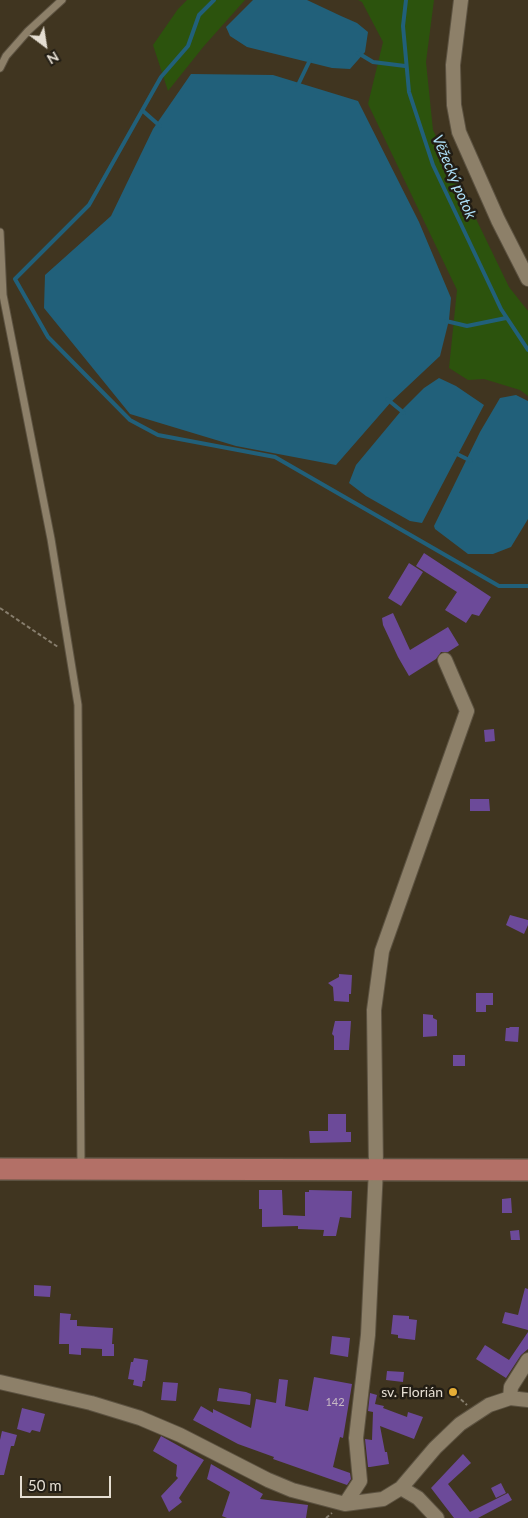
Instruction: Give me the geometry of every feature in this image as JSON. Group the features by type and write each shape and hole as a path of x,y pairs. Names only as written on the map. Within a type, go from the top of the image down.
{"main road":[{"path":"0,1169 528,1170"}],"street":[{"path":"461,0 453,65 454,105 459,132 498,220 528,279"},
{"path":"345,1504 360,1481 356,1438 368,1335 376,1169 374,1010 382,951 467,711 445,660"},
{"path":"510,1398 511,1387 528,1360"},
{"path":"0,1382 91,1403 140,1418 180,1435 268,1480 292,1490 345,1504 382,1499 401,1488 434,1448 460,1424 489,1405 510,1398 528,1400"},
{"path":"401,1488 418,1498 437,1518"}],"lane":[{"path":"0,68 6,56 28,31 62,0"},
{"path":"0,232 2,295 51,539 78,705 81,1169"}],"path":[{"path":"0,608 71,655"}],"green space":[{"path":"187,0 245,0 204,46 168,91 153,45 178,9"},
{"path":"358,0 434,0 426,62 433,130 509,287 528,311 528,396 520,390 484,379 468,380 449,368 457,290 368,104 383,42 362,2"}],"water":[{"path":"253,0 307,0 357,23 368,32 365,52 350,69 332,68 247,47 230,36 226,27"},
{"path":"191,74 273,75 358,101 419,222 451,298 449,320 440,356 391,402 336,465 236,446 130,414 44,308 45,275 111,216 153,129"},
{"path":"439,378 456,386 484,405 422,523 410,521 366,496 349,483 356,465 401,411 424,388"},
{"path":"516,395 528,401 528,519 511,547 493,554 468,554 435,529 434,526 480,432 500,398"}],"building":[{"path":"424,553 491,597 479,616 472,614 466,623 445,610 457,592 416,566"},
{"path":"409,563 423,572 401,606 388,598"},
{"path":"393,613 410,650 448,627 459,645 448,652 441,652 436,659 409,676 383,625 382,618"},
{"path":"494,729 495,741 485,742 484,730"},
{"path":"470,799 489,799 490,811 470,811"},
{"path":"510,915 528,920 524,934 506,925"},
{"path":"339,974 352,975 349,1002 334,1001 333,987 328,983 339,977"},
{"path":"476,993 493,993 493,1005 486,1005 486,1012 476,1012"},
{"path":"423,1014 433,1015 433,1018 437,1020 437,1036 423,1037"},
{"path":"335,1021 351,1021 349,1050 334,1050 334,1036 332,1034"},
{"path":"519,1027 518,1042 505,1041 506,1028"},
{"path":"453,1055 465,1055 465,1066 453,1066"},
{"path":"328,1114 346,1114 346,1132 351,1132 351,1142 310,1143 309,1131 328,1131"},
{"path":"259,1190 282,1190 283,1215 305,1216 305,1192 309,1192 309,1190 352,1191 351,1218 340,1217 336,1236 323,1236 324,1230 298,1229 298,1226 262,1227 262,1209 259,1209"},
{"path":"511,1198 512,1213 502,1213 502,1199"},
{"path":"519,1230 520,1240 511,1240 510,1231"},
{"path":"34,1285 51,1286 50,1297 34,1296"},
{"path":"525,1288 528,1289 528,1330 502,1323 505,1312 518,1315"},
{"path":"60,1313 71,1314 70,1320 77,1320 77,1326 113,1328 112,1344 114,1344 114,1356 102,1356 102,1349 81,1348 81,1355 69,1354 69,1344 59,1344"},
{"path":"393,1315 409,1316 409,1319 417,1320 415,1340 398,1338 398,1335 391,1334"},
{"path":"528,1332 528,1349 521,1355 506,1378 476,1359 485,1345 509,1360"},
{"path":"332,1336 350,1338 348,1357 330,1354"},
{"path":"134,1358 148,1360 145,1381 143,1381 142,1387 133,1385 134,1380 128,1379 131,1362 133,1362"},
{"path":"387,1371 404,1372 403,1382 386,1380"},
{"path":"314,1377 352,1384 343,1438 340,1437 333,1467 350,1473 351,1479 347,1485 273,1459 274,1457 238,1444 193,1420 201,1406 213,1413 213,1409 251,1428 256,1399 276,1403 279,1379 288,1380 285,1406 308,1411"},
{"path":"163,1382 178,1383 176,1401 161,1400"},
{"path":"219,1388 251,1394 250,1405 217,1401"},
{"path":"370,1393 377,1395 375,1404 384,1406 383,1408 407,1417 408,1412 423,1417 414,1439 380,1426 389,1464 368,1467 365,1439 372,1440 373,1412 368,1411"},
{"path":"22,1408 45,1414 40,1432 32,1430 30,1433 17,1429"},
{"path":"2,1431 17,1435 14,1446 11,1446 4,1475 0,1475 0,1440"},
{"path":"161,1436 204,1460 179,1498 182,1502 169,1512 161,1496 178,1478 176,1476 177,1465 153,1451"},
{"path":"463,1454 471,1463 448,1484 470,1512 508,1493 512,1500 478,1518 454,1518 431,1488"},
{"path":"211,1464 263,1494 260,1499 308,1505 306,1518 227,1518 222,1516 230,1492 207,1479"},
{"path":"501,1483 506,1493 496,1498 491,1488"}],"waterway":[{"path":"214,0 199,15 188,46 161,77 89,205 15,279 48,337 130,420 158,435 275,457 499,586 528,586"},
{"name":"Věžecký potok","path":"406,0 403,26 409,92 433,165 501,309 528,350"},
{"path":"358,53 373,62 405,66"},
{"path":"297,87 310,60"},
{"path":"143,111 160,126"},
{"path":"446,321 467,326 506,318"},
{"path":"387,399 404,413"},
{"path":"455,453 471,461"}],"place":[{"name":"sv. Florián","path":"453,1392"}]}
